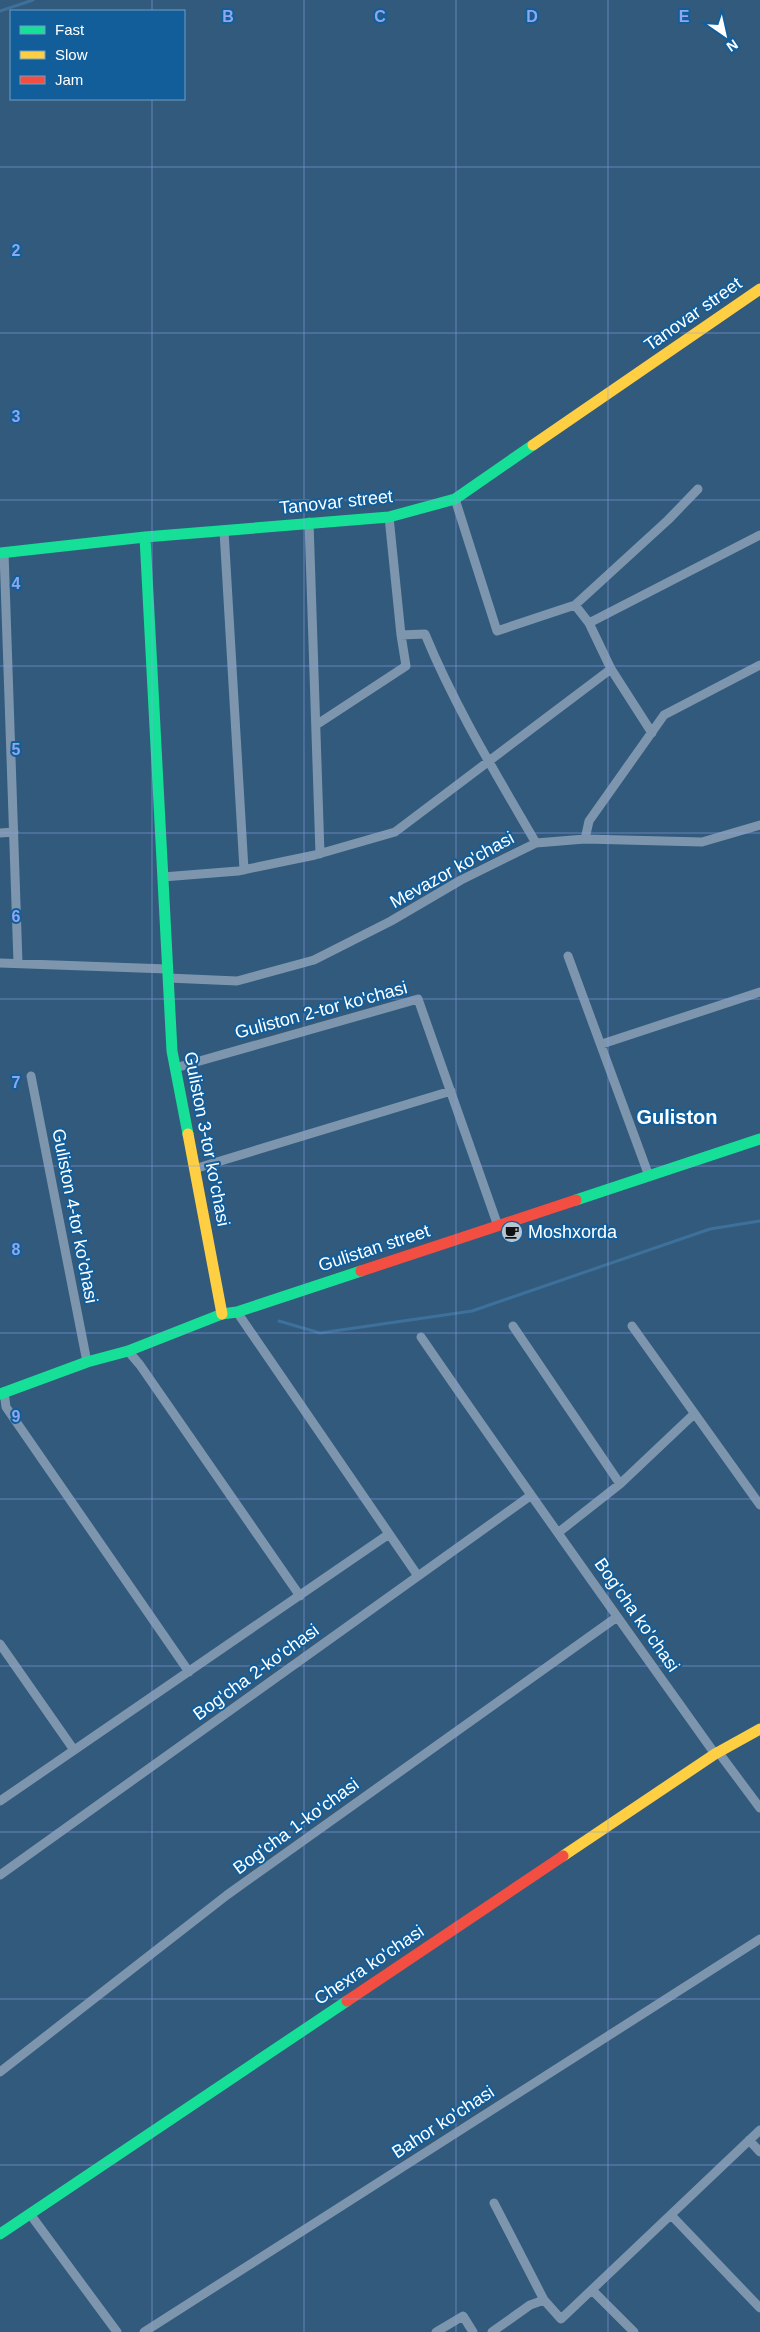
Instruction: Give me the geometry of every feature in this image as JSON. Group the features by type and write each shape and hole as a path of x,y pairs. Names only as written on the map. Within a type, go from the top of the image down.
{"street":[{"name":"Tanovar street","path":"2,553 145,537 309,522 390,517 455,499 760,289"},
{"path":"455,499 497,631 575,605 668,520 698,489"},
{"path":"316,725 406,666 401,635 390,517"},
{"path":"309,522 320,854"},
{"path":"224,531 244,870"},
{"path":"589,623 760,535"},
{"name":"Guliston 3-tor ko'chasi","path":"145,537 172,1052 222,1314"},
{"path":"2,553 18,963"},
{"path":"575,605 589,623 611,668 652,733"},
{"path":"401,635 425,634 444,679 536,843"},
{"path":"585,839 589,821 664,716 760,665"},
{"path":"162,877 244,870 320,854 395,832 611,668"},
{"name":"Mevazor ko'chasi","path":"0,963 167,974 237,981 314,960 391,922 461,880 536,843 585,839 702,842 760,825"},
{"path":"0,832 14,832"},
{"path":"568,956 602,1044 649,1176"},
{"path":"602,1044 760,992"},
{"name":"Guliston 2-tor ko'chasi","path":"175,1068 418,999 498,1226"},
{"name":"Guliston 4-tor ko'chasi","path":"31,1076 87,1362"},
{"path":"194,1169 451,1091"},
{"name":"Gulistan street","path":"2,1393 87,1362 128,1351 222,1314 237,1312 760,1139"},
{"path":"237,1312 418,1576"},
{"path":"513,1326 620,1484"},
{"path":"632,1326 760,1505"},
{"name":"Bog'cha ko'chasi","path":"420,1337 530,1496 559,1532 617,1616 717,1753 760,1808"},
{"path":"128,1351 140,1365 300,1596"},
{"path":"2,1393 6,1407 189,1672"},
{"path":"559,1532 620,1484 694,1414"},
{"name":"Bog'cha 2-ko'chasi","path":"0,1875 530,1496"},
{"path":"0,1801 389,1534"},
{"name":"Bog'cha 1-ko'chasi","path":"0,2072 227,1895 617,1616"},
{"path":"0,1644 74,1750"},
{"name":"Chexra ko'chasi","path":"0,2234 717,1753 760,1729"},
{"name":"Bahor ko'chasi","path":"144,2332 760,1939"},
{"path":"494,2203 544,2300 561,2319 760,2130"},
{"path":"749,2140 760,2152"},
{"path":"30,2214 117,2332"},
{"path":"671,2215 760,2308"},
{"path":"592,2290 634,2332"},
{"path":"492,2332 530,2305 544,2300"},
{"path":"436,2332 463,2316 473,2332"}],"waterway":[{"path":"0,11 33,0"},
{"path":"279,1321 320,1333 472,1311 710,1229 760,1221"}],"traffic: fast":[{"path":"0,553 145,537 389,517 455,499 533,445"},
{"path":"145,537 172,1051 188,1134"},
{"path":"576,1200 760,1139"},
{"path":"0,1394 87,1362 128,1351 222,1314 237,1312 361,1271"},
{"path":"0,2234 347,2001"}],"traffic: slow":[{"path":"533,445 760,289"},
{"path":"188,1134 222,1314"},
{"path":"563,1856 715,1754 760,1729"}],"traffic: jam":[{"path":"361,1271 576,1200"},
{"path":"347,2001 563,1856"}],"place":[{"name":"Moshxorda","path":"512,1232"}],"district":[{"name":"Guliston","path":"677,1117"}]}
